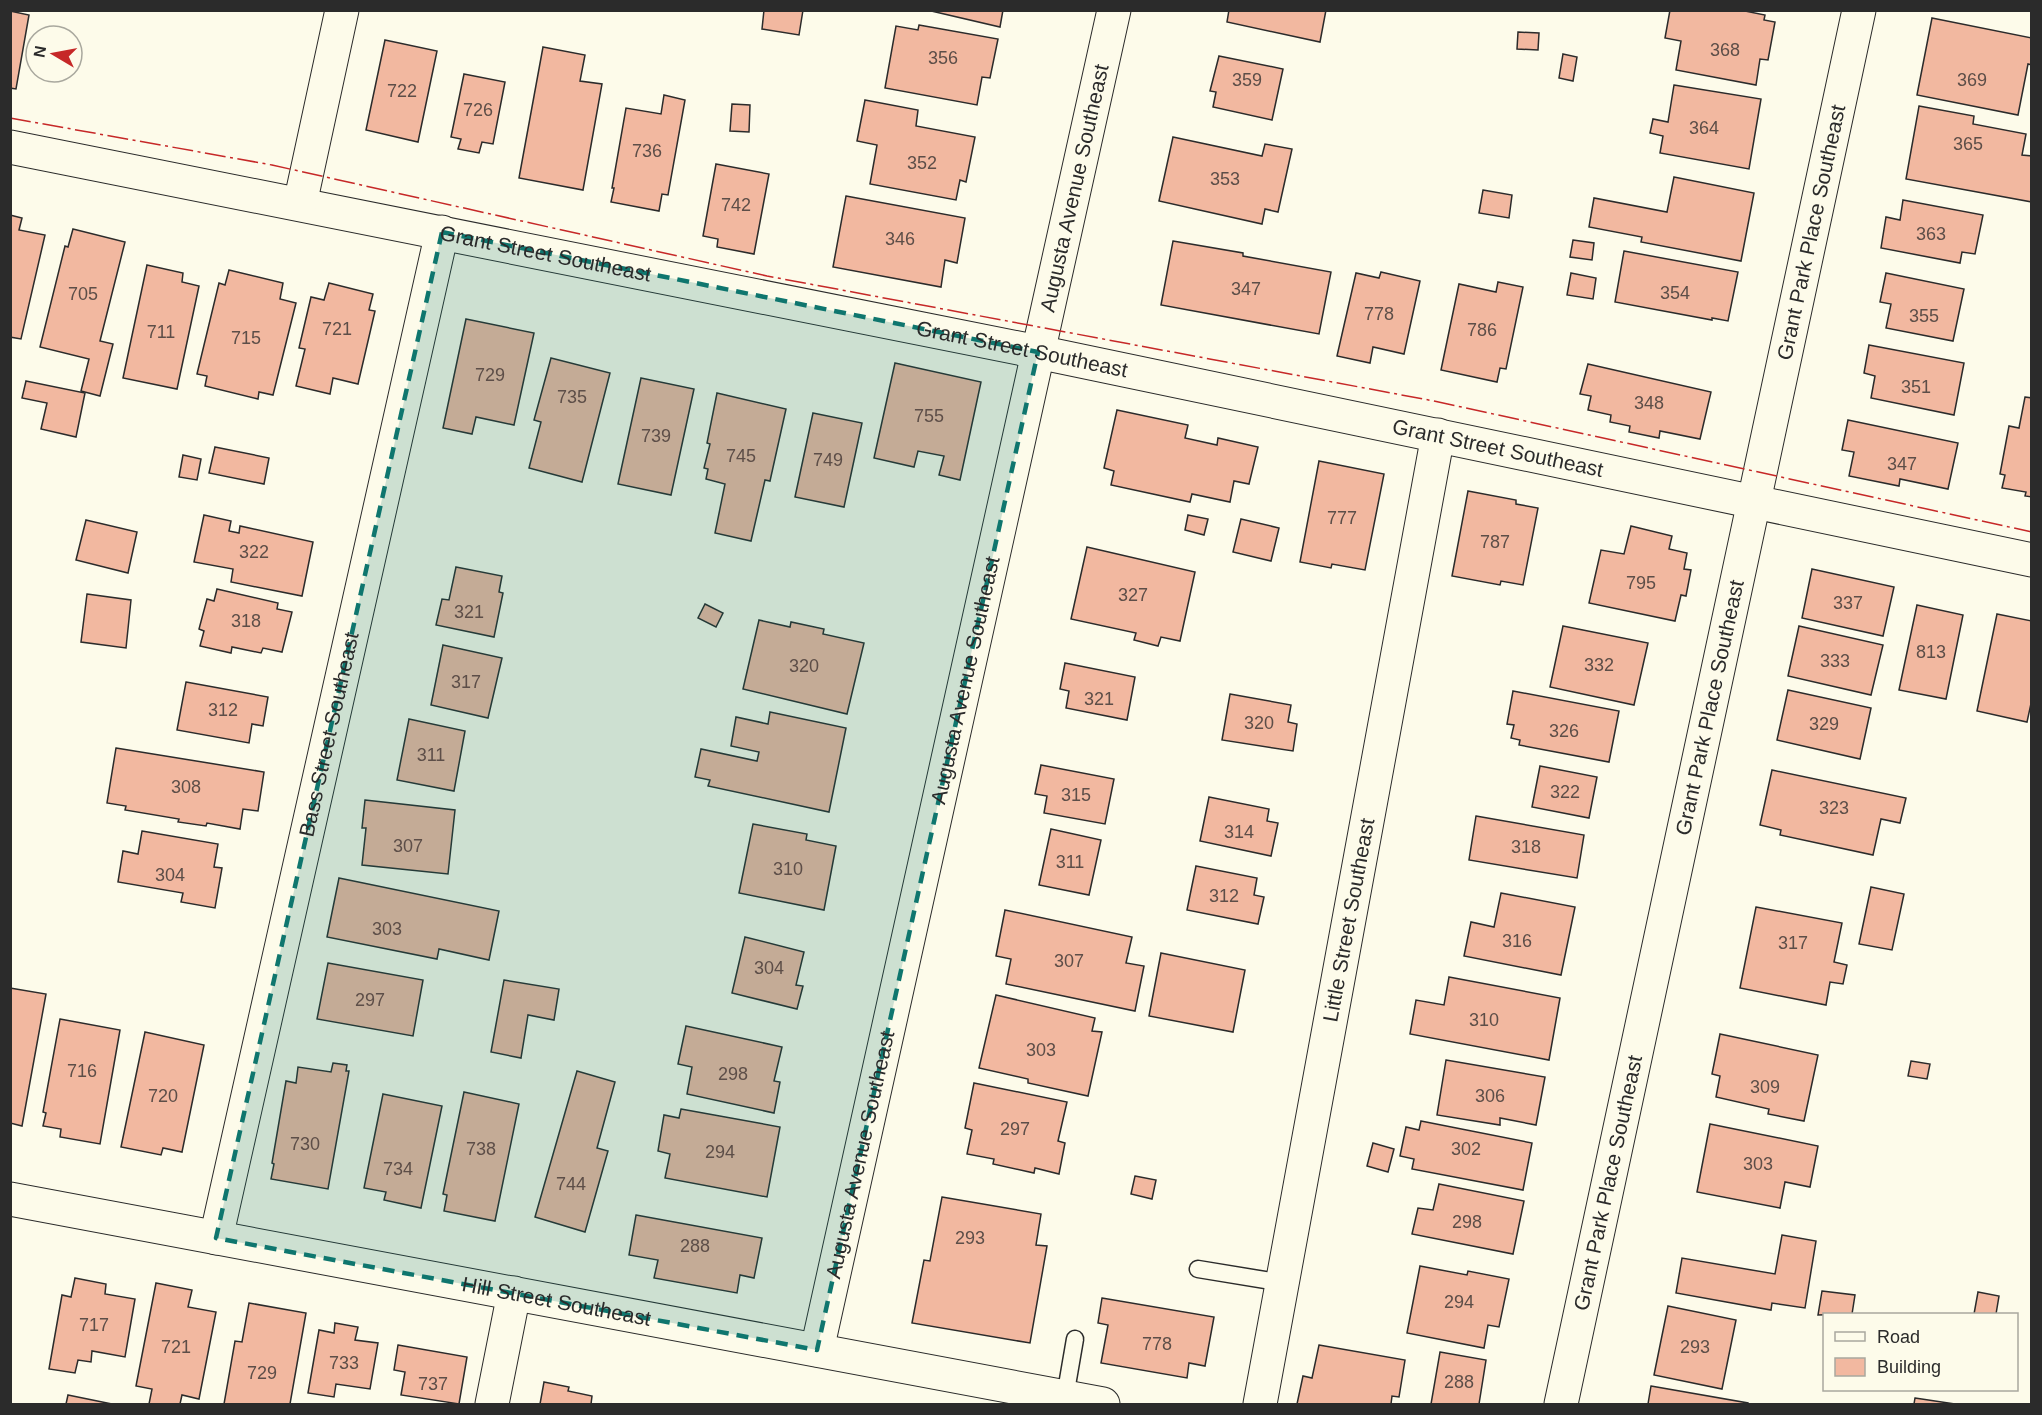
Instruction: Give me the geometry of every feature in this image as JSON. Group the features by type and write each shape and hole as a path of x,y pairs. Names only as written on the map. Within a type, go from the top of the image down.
{"street":[{"path":"300,204 342,10"},
{"name":"Augusta Avenue Southeast","path":"816,1350 1114,10"},
{"name":"Grant Park Place Southeast","path":"1561,1404 1859,10"},
{"name":"Grant Street Southeast","path":"10,147 1038,352 2031,560"},
{"name":"Bass Street Southeast","path":"216,1238 442,232"},
{"name":"Little Street Southeast","path":"1260,1404 1438,435"},
{"name":"Hill Street Southeast","path":"10,1199 1103,1404"},
{"path":"492,1404 514,1293"}],"lane":[{"path":"1198,1269 1283,1283"},
{"path":"1065,1397 1075,1339"}],"highlighted area":[{"path":"442,232 1038,352 817,1350 216,1238"}],"building":[{"path":"764,10 803,10 799,35 762,29"},
{"path":"927,10 1003,10 1000,27"},
{"path":"1229,10 1326,10 1320,42 1227,22"},
{"path":"1670,10 1740,10 1765,15 1764,20 1775,22 1768,60 1760,59 1756,85 1676,70 1681,41 1665,38"},
{"path":"10,11 29,15 27,24 24,24 24,43 16,89 10,88"},
{"path":"1932,18 2032,38 2032,65 2028,64 2018,115 1917,95"},
{"path":"919,25 998,39 990,78 982,77 977,105 885,88 896,26 918,30"},
{"path":"1518,32 1539,33 1538,50 1517,49"},
{"path":"385,40 437,51 418,142 366,130"},
{"path":"543,47 585,55 580,81 602,84 583,190 519,178"},
{"path":"1563,54 1577,57 1573,81 1559,78"},
{"path":"1219,56 1283,69 1272,120 1213,107 1216,92 1210,91"},
{"path":"464,74 505,82 493,144 482,142 479,153 458,149 461,139 451,137"},
{"path":"1674,85 1761,99 1749,169 1660,153 1663,136 1650,133 1653,119 1668,122"},
{"path":"664,95 685,100 668,195 662,194 659,211 611,202 626,108 661,114"},
{"path":"865,100 918,110 916,126 975,137 966,182 960,180 956,200 870,184 877,145 857,141"},
{"path":"732,104 750,105 749,132 730,131"},
{"path":"1919,106 1974,116 1973,124 2026,134 2022,155 2032,156 2032,202 1906,179"},
{"path":"1173,137 1262,156 1265,144 1292,149 1278,212 1265,209 1262,224 1159,201"},
{"path":"716,164 769,174 754,254 717,247 718,239 703,236"},
{"path":"1674,177 1754,193 1741,261 1641,242 1642,237 1589,227 1594,198 1667,212"},
{"path":"1483,190 1512,195 1509,218 1479,213"},
{"path":"846,196 965,218 957,263 945,260 941,287 833,267"},
{"path":"1903,200 1983,215 1975,254 1962,252 1960,263 1881,248 1886,217 1900,220"},
{"path":"10,215 22,218 19,230 45,235 21,339 10,337"},
{"path":"73,229 125,242 100,341 113,344 100,396 81,391 89,359 40,347 65,246 68,247"},
{"path":"1573,240 1594,243 1592,260 1570,257"},
{"path":"1173,241 1331,272 1319,334 1161,305"},
{"path":"1624,251 1738,272 1728,321 1615,302"},
{"path":"147,265 183,273 182,282 199,286 177,389 123,378"},
{"path":"229,270 283,283 280,299 296,303 273,395 259,392 258,399 205,386 207,376 197,374 219,283 225,285"},
{"path":"1381,272 1420,281 1404,354 1373,347 1370,363 1337,356 1356,273 1379,278"},
{"path":"1571,273 1596,278 1593,299 1567,295"},
{"path":"1886,273 1964,289 1953,341 1886,328 1891,304 1880,302"},
{"path":"1498,282 1523,287 1506,369 1500,368 1497,382 1441,370 1459,284 1496,292"},
{"path":"329,283 373,294 369,310 375,311 358,384 333,378 330,394 296,386 305,349 299,348 311,297 324,300"},
{"path":"466,319 534,333 514,425 476,417 472,434 443,428"},
{"path":"1869,345 1964,363 1954,415 1871,398 1875,376 1864,373"},
{"path":"551,358 610,373 582,482 529,468 541,422 534,420"},
{"path":"895,363 981,382 960,480 939,475 944,456 918,451 914,467 874,458"},
{"path":"1588,364 1711,392 1700,439 1660,431 1659,438 1629,432 1630,426 1610,422 1611,415 1588,410 1591,396 1580,394"},
{"path":"641,378 694,389 671,495 618,484"},
{"path":"26,381 85,393 76,437 41,429 47,403 22,398"},
{"path":"717,393 786,409 770,481 765,480 751,541 715,533 725,484 706,479 708,469 704,468 710,444 707,443"},
{"path":"2025,397 2032,398 2032,497 2025,496 2026,492 2002,488 2005,475 2000,474 2009,426 2019,428"},
{"path":"1117,410 1188,425 1185,438 1217,445 1218,438 1258,447 1249,484 1234,481 1230,502 1192,494 1190,502 1111,485 1114,471 1104,468"},
{"path":"813,413 862,423 844,507 795,497"},
{"path":"1848,420 1958,443 1948,489 1900,479 1899,486 1849,476 1854,452 1842,450"},
{"path":"215,447 269,458 264,484 209,473"},
{"path":"183,455 201,459 197,480 179,477"},
{"path":"1319,461 1384,474 1365,570 1332,564 1331,568 1300,562"},
{"path":"1468,491 1516,500 1516,504 1538,508 1523,585 1501,581 1500,585 1452,576"},
{"path":"204,515 231,521 229,531 239,533 240,526 313,542 302,596 231,582 233,569 194,562"},
{"path":"1188,515 1208,519 1204,535 1185,530"},
{"path":"1241,519 1279,528 1271,561 1233,552"},
{"path":"86,520 137,532 128,573 76,560"},
{"path":"1631,526 1672,536 1669,549 1687,553 1684,569 1691,570 1686,596 1681,595 1675,621 1589,603 1601,550 1624,554"},
{"path":"1087,547 1195,572 1180,641 1161,637 1158,646 1134,640 1136,633 1071,619"},
{"path":"456,567 502,576 499,592 503,593 494,637 436,625 442,599 449,600"},
{"path":"1812,569 1894,587 1883,636 1802,618"},
{"path":"217,589 278,603 277,609 292,612 282,652 263,648 261,653 232,647 231,653 200,646 204,631 199,629 207,599 214,601"},
{"path":"87,594 131,600 126,648 81,642"},
{"path":"705,604 723,613 716,627 698,618"},
{"path":"1917,605 1963,615 1946,699 1899,690"},
{"path":"1997,614 2032,621 2032,699 2027,722 1977,711"},
{"path":"759,620 790,627 791,622 824,629 823,634 864,643 847,714 743,689"},
{"path":"1563,626 1648,643 1634,705 1550,687"},
{"path":"1799,626 1883,645 1871,695 1788,676"},
{"path":"443,645 502,658 488,718 431,705"},
{"path":"1065,663 1135,677 1127,720 1066,708 1069,691 1060,689"},
{"path":"186,682 268,697 263,726 252,724 249,743 177,730"},
{"path":"1788,690 1871,708 1860,759 1777,740"},
{"path":"1513,691 1619,711 1609,762 1519,745 1520,740 1511,738 1514,725 1507,724"},
{"path":"1230,694 1291,705 1288,722 1297,724 1293,751 1222,740"},
{"path":"770,712 846,728 829,812 708,786 710,780 695,777 701,749 757,761 759,752 731,746 736,717 768,724"},
{"path":"409,719 465,731 454,791 397,780"},
{"path":"116,748 264,772 258,811 243,809 240,829 207,823 206,826 178,822 179,819 125,810 126,806 107,803"},
{"path":"1041,765 1114,779 1105,824 1044,813 1047,796 1035,794"},
{"path":"1540,766 1597,777 1589,818 1532,807"},
{"path":"1772,770 1906,798 1900,823 1881,819 1873,855 1780,835 1781,830 1760,825"},
{"path":"1209,797 1269,809 1267,821 1278,823 1271,856 1200,841"},
{"path":"365,800 455,810 448,874 362,865 366,828 362,828"},
{"path":"1476,816 1584,835 1577,878 1469,860"},
{"path":"753,824 807,834 806,840 836,846 824,910 739,893"},
{"path":"1051,829 1101,840 1089,895 1039,885"},
{"path":"142,831 218,844 214,867 222,868 215,908 181,902 183,893 118,882 123,851 138,854"},
{"path":"1196,866 1257,878 1254,895 1264,897 1258,924 1187,910"},
{"path":"339,878 499,911 489,960 439,949 437,959 327,937"},
{"path":"1871,887 1904,894 1892,950 1859,944"},
{"path":"1501,893 1575,907 1561,975 1464,956 1471,922 1494,927"},
{"path":"1756,907 1842,923 1834,962 1847,965 1843,984 1830,982 1826,1005 1740,988"},
{"path":"1005,910 1132,937 1126,963 1144,966 1135,1011 1006,984 1011,959 996,956"},
{"path":"745,937 804,952 796,985 803,986 797,1009 732,993"},
{"path":"1161,953 1245,970 1233,1032 1149,1016"},
{"path":"328,963 423,980 413,1036 317,1019"},
{"path":"1449,977 1560,998 1549,1060 1410,1034 1416,1000 1444,1005"},
{"path":"504,980 559,989 554,1020 528,1015 521,1058 491,1052"},
{"path":"10,988 46,994 22,1126 10,1123"},
{"path":"996,995 1095,1018 1092,1031 1102,1032 1088,1096 1028,1083 1028,1079 979,1068"},
{"path":"60,1019 120,1030 100,1144 60,1137 61,1129 43,1126 46,1113 43,1112"},
{"path":"686,1026 782,1047 774,1081 780,1082 774,1113 687,1094 692,1067 678,1064"},
{"path":"145,1032 204,1045 182,1152 163,1148 161,1155 121,1147"},
{"path":"1720,1034 1818,1055 1804,1121 1768,1114 1769,1109 1716,1097 1720,1076 1712,1074"},
{"path":"1446,1060 1545,1077 1536,1125 1500,1118 1500,1125 1437,1115"},
{"path":"1911,1061 1930,1064 1927,1079 1908,1076"},
{"path":"333,1063 347,1065 346,1071 349,1071 328,1189 271,1179 286,1081 296,1083 298,1067 331,1072"},
{"path":"577,1071 615,1082 597,1148 608,1151 585,1232 535,1217"},
{"path":"974,1083 1067,1102 1058,1141 1065,1143 1059,1174 1035,1168 1034,1173 993,1164 994,1159 967,1154 972,1130 965,1128"},
{"path":"464,1092 519,1104 495,1221 444,1211 447,1195 443,1194"},
{"path":"383,1094 442,1106 421,1208 384,1200 386,1192 364,1188"},
{"path":"681,1109 780,1127 767,1197 665,1178 670,1154 658,1151 664,1115 679,1118"},
{"path":"1421,1121 1532,1143 1523,1190 1412,1169 1414,1159 1400,1156 1406,1127 1419,1130"},
{"path":"1710,1124 1818,1146 1810,1187 1785,1182 1780,1208 1697,1192"},
{"path":"1373,1143 1394,1149 1388,1172 1367,1166"},
{"path":"1135,1176 1156,1180 1152,1199 1131,1194"},
{"path":"1439,1184 1524,1201 1513,1254 1412,1234 1418,1208 1433,1210"},
{"path":"942,1197 1041,1214 1036,1245 1047,1246 1030,1343 912,1323 924,1260 930,1261"},
{"path":"636,1215 762,1238 754,1278 740,1275 737,1293 654,1278 658,1260 629,1255"},
{"path":"1782,1235 1816,1241 1805,1308 1772,1303 1771,1310 1676,1293 1682,1258 1775,1274"},
{"path":"1420,1266 1467,1275 1468,1271 1509,1279 1499,1327 1488,1325 1484,1348 1407,1333"},
{"path":"75,1278 106,1284 105,1294 135,1299 125,1357 92,1351 91,1362 78,1360 75,1373 49,1369 62,1295 71,1297"},
{"path":"156,1283 192,1290 188,1307 216,1312 199,1399 182,1395 180,1404 149,1404 152,1389 136,1386"},
{"path":"1822,1291 1855,1295 1852,1313 1818,1315"},
{"path":"1978,1292 1999,1296 1996,1313 1974,1313"},
{"path":"1102,1298 1214,1317 1205,1366 1189,1363 1187,1378 1101,1363 1108,1325 1098,1323"},
{"path":"249,1303 306,1313 290,1404 224,1404 235,1341 242,1342"},
{"path":"1668,1306 1736,1320 1722,1389 1654,1375"},
{"path":"335,1323 358,1327 355,1340 378,1343 370,1389 336,1384 334,1397 308,1393 319,1330 334,1333"},
{"path":"398,1345 467,1357 459,1404 401,1395 405,1372 394,1370"},
{"path":"1319,1345 1405,1360 1399,1397 1392,1396 1391,1404 1297,1404 1303,1376 1312,1378"},
{"path":"1440,1352 1486,1360 1479,1404 1431,1404"},
{"path":"544,1382 569,1387 568,1391 592,1396 591,1404 540,1404"},
{"path":"1651,1386 1748,1403 1748,1404 1648,1404"},
{"path":"68,1395 112,1404 66,1404"},
{"path":"1915,1398 1955,1404 1914,1404"}],"power":[{"path":"10,118 272,165 767,276 1434,401 2032,532"}]}
